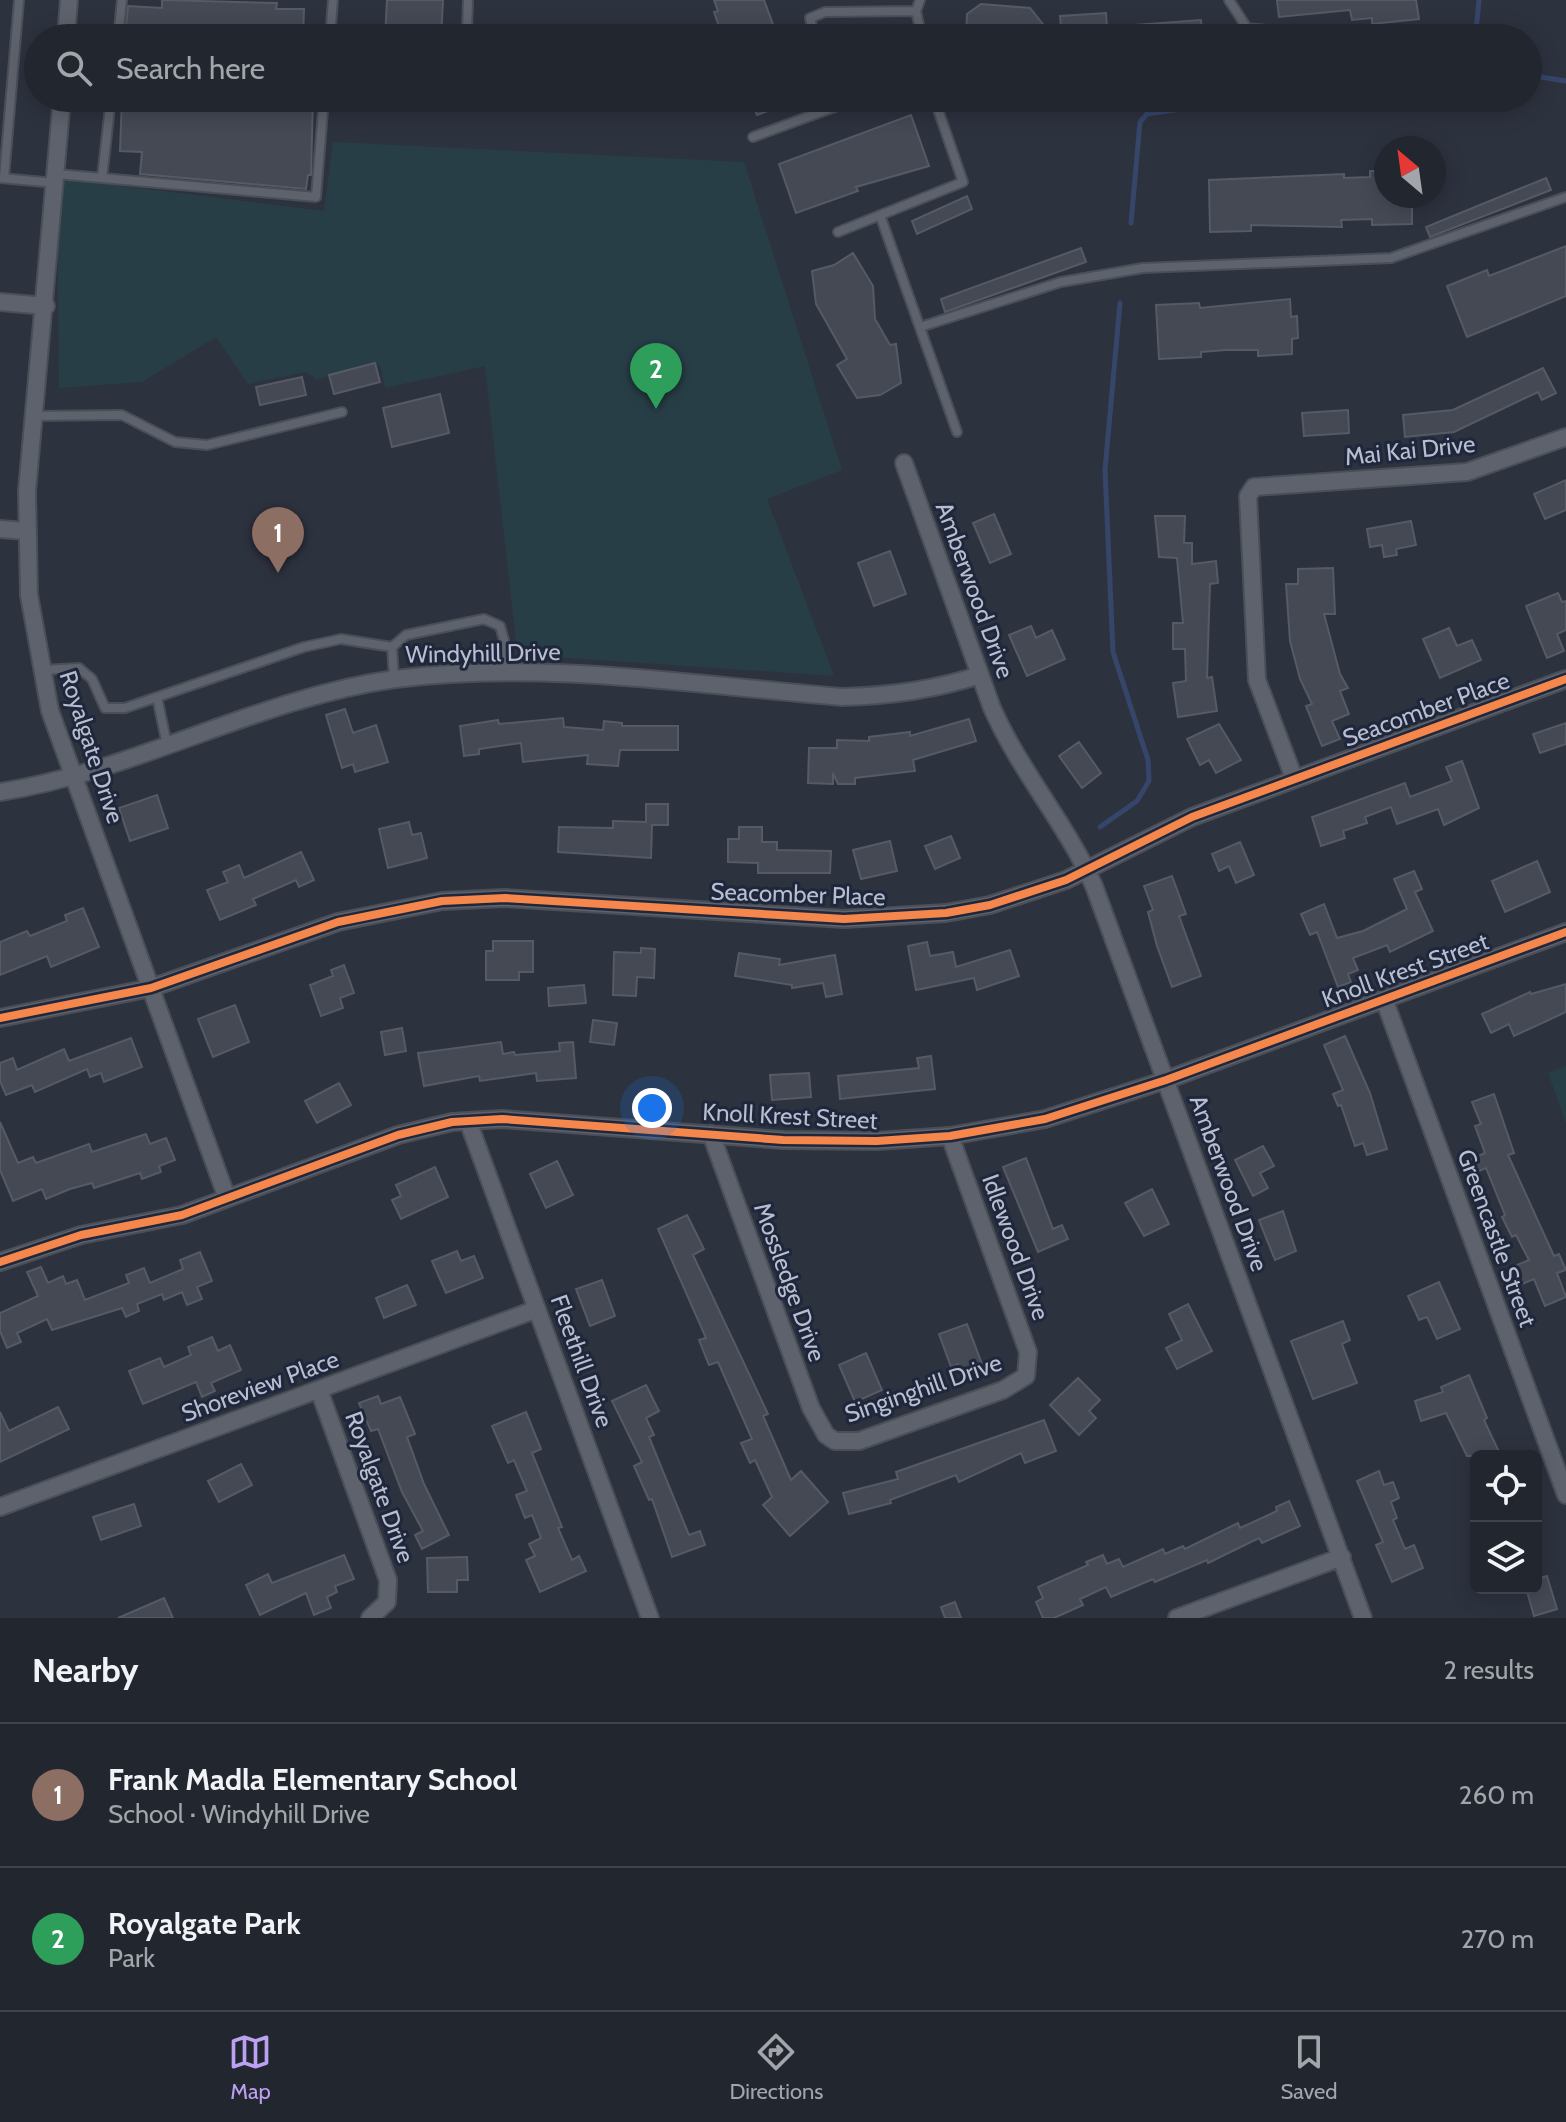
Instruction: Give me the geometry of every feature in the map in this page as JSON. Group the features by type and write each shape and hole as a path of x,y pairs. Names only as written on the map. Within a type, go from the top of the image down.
{"street":[{"path":"67,24 69,0"},
{"name":"Royalgate Drive","path":"61,112 25,531 32,625 50,711 227,1198"},
{"path":"0,302 46,306"},
{"name":"Mai Kai Drive","path":"1294,778 1262,698 1253,655 1248,496 1254,487 1467,472 1566,437"},
{"name":"Amberwood Drive","path":"904,463 980,675 1009,746 1087,871 1363,1618"},
{"path":"0,529 25,531"},
{"name":"Windyhill Drive","path":"0,792 74,779 282,705 394,679 503,673 842,697 926,691 980,675"},
{"name":"Seacomber Place","path":"0,1018 151,988 338,922 442,901 505,898 883,919 990,905 1024,896 1087,871 1143,839 1294,778 1566,679"},
{"name":"Knoll Krest Street","path":"0,1262 81,1235 182,1215 398,1135 468,1121 502,1119 783,1140 877,1141 950,1136 1045,1119 1166,1080 1566,932"},
{"name":"Greencastle Street","path":"1384,999 1566,1495"},
{"name":"Fleethill Drive","path":"468,1121 650,1618"},
{"name":"Mossledge Drive","path":"711,1134 818,1426 835,1441"},
{"name":"Idlewood Drive","path":"950,1136 1028,1352 1026,1376"},
{"name":"Shoreview Place","path":"0,1507 537,1309"},
{"name":"Singinghill Drive","path":"835,1441 859,1441 1003,1390 1026,1376"},
{"name":"Royalgate Drive","path":"319,1390 388,1580 387,1602 379,1613 370,1618"},
{"path":"1177,1618 1342,1557"}],"lane":[{"path":"19,0 2,178 102,178 316,197 323,112"},
{"path":"119,24 122,0"},
{"path":"331,24 333,0"},
{"path":"467,24 468,0"},
{"path":"919,24 916,11 920,0"},
{"path":"1229,0 1244,24"},
{"path":"812,24 810,18 825,12 916,11"},
{"path":"102,178 109,112"},
{"path":"753,137 811,112"},
{"path":"838,232 963,182 939,112"},
{"path":"920,327 1061,282 1143,268 1391,258 1566,197"},
{"path":"880,215 957,432"},
{"path":"34,416 122,415 186,445 207,445 342,412"},
{"path":"41,670 79,668 92,679 105,708 125,708 304,647 341,639 392,647 406,635 484,619 500,626 504,640 503,673"},
{"path":"392,647 394,679"},
{"path":"157,697 167,745"}],"shaded area":[{"path":"333,142 744,162 842,470 767,499 834,676 524,655 517,650 485,366 385,388 380,365 316,379 306,372 248,384 216,337 142,382 59,388 57,178 324,211"},
{"path":"1566,1066 1566,1123 1548,1073"}],"building":[{"path":"162,0 277,3 276,9 304,9 303,24 126,24 128,6 162,8"},
{"path":"387,0 443,0 442,24 386,24"},
{"path":"714,0 764,0 773,24 718,24 714,12 718,11"},
{"path":"1277,0 1416,0 1419,19 1372,24 1372,18 1352,20 1350,10 1279,17"},
{"path":"981,4 1030,8 1043,24 967,24 967,14"},
{"path":"1106,13 1107,24 1061,24 1060,16"},
{"path":"1201,20 1201,24 1147,24"},
{"path":"121,112 313,112 311,175 308,175 306,189 140,174 142,152 120,151"},
{"path":"911,115 929,166 856,187 858,191 796,213 779,164"},
{"path":"1370,171 1374,171 1374,208 1412,208 1412,224 1372,225 1372,219 1341,220 1342,227 1251,225 1251,231 1210,232 1209,180 1344,174 1344,178 1370,177"},
{"path":"1546,178 1551,190 1430,237 1426,227"},
{"path":"967,196 972,209 917,234 912,221"},
{"path":"1566,246 1566,296 1467,337 1447,286 1487,270 1489,276"},
{"path":"1081,248 1086,262 945,312 941,299"},
{"path":"853,253 873,286 875,319 890,345 896,344 901,383 880,395 857,398 837,365 847,359 816,304 812,271 834,265"},
{"path":"1290,299 1291,317 1297,316 1298,338 1292,339 1292,354 1258,356 1258,350 1226,350 1201,352 1201,357 1159,359 1156,305 1199,303 1200,308"},
{"path":"375,363 380,382 334,394 329,375"},
{"path":"1543,368 1556,393 1542,400 1538,392 1454,432 1405,437 1403,415 1453,410"},
{"path":"302,377 306,395 260,405 256,387"},
{"path":"440,394 449,433 392,447 383,408"},
{"path":"1348,410 1349,433 1304,436 1302,413"},
{"path":"1566,480 1566,510 1545,519 1534,494"},
{"path":"994,514 1011,554 990,563 973,523"},
{"path":"1155,516 1185,516 1184,543 1192,543 1192,564 1216,561 1218,583 1210,584 1207,678 1212,677 1217,711 1178,717 1173,683 1186,681 1185,649 1173,649 1173,623 1183,623 1177,558 1159,557"},
{"path":"1411,521 1416,545 1396,549 1397,555 1384,557 1382,545 1370,547 1367,529"},
{"path":"890,551 906,594 874,606 858,563"},
{"path":"1333,568 1335,614 1324,614 1340,674 1348,688 1340,691 1349,714 1332,721 1340,739 1322,746 1306,706 1312,704 1300,679 1290,641 1286,584 1298,584 1298,569"},
{"path":"1558,593 1562,602 1566,601 1566,630 1557,634 1564,651 1547,658 1526,606"},
{"path":"1031,626 1036,638 1052,630 1065,659 1027,676 1009,635"},
{"path":"1449,628 1457,646 1472,640 1481,660 1440,678 1423,639"},
{"path":"345,709 353,733 376,725 388,762 355,772 353,764 342,768 326,715"},
{"path":"563,718 564,727 603,730 604,721 622,723 622,726 678,726 678,750 620,750 618,766 587,764 588,755 523,762 521,743 479,749 479,754 464,756 460,726 498,720 499,724"},
{"path":"969,719 976,741 913,760 915,771 855,778 855,784 838,784 833,773 833,784 808,783 809,748 837,748 837,740 869,741 869,737 910,732 910,736"},
{"path":"1566,723 1566,744 1540,753 1533,734"},
{"path":"1219,724 1241,760 1216,773 1209,760 1200,765 1187,739"},
{"path":"1079,742 1101,773 1082,788 1059,756"},
{"path":"1462,761 1479,808 1444,825 1438,809 1397,824 1391,807 1365,817 1367,823 1343,831 1345,838 1321,846 1312,817 1405,783 1410,797 1452,781 1446,767"},
{"path":"157,795 168,828 130,841 119,808"},
{"path":"646,804 668,804 668,825 652,825 651,858 558,852 559,827 613,828 613,821 646,822"},
{"path":"409,822 412,835 421,833 427,858 388,868 379,829"},
{"path":"739,827 762,827 762,842 777,842 777,850 831,851 830,873 758,873 758,863 728,862 728,839 739,839"},
{"path":"951,836 960,858 935,869 925,846"},
{"path":"890,841 897,871 861,879 853,850"},
{"path":"1240,842 1254,875 1236,883 1229,866 1219,871 1212,854"},
{"path":"301,852 314,880 299,887 296,880 253,899 256,905 220,920 207,890 228,882 223,872 239,865 244,878"},
{"path":"1537,861 1550,892 1505,912 1492,881"},
{"path":"1414,871 1422,889 1415,892 1433,931 1390,952 1387,945 1353,958 1358,970 1348,974 1351,982 1338,987 1317,932 1310,935 1301,914 1324,904 1337,938 1363,931 1407,909 1394,879"},
{"path":"1172,876 1186,914 1179,916 1201,976 1172,987 1157,946 1148,912 1153,910 1144,886"},
{"path":"83,908 99,947 51,967 47,956 0,975 0,942 27,931 30,936 67,921 65,915"},
{"path":"493,941 533,941 533,972 519,972 519,980 486,980 486,951 493,951"},
{"path":"927,942 930,956 953,952 956,967 1010,950 1019,976 977,990 974,978 916,990 908,946"},
{"path":"641,948 655,949 654,978 637,977 636,996 613,995 614,952 641,953"},
{"path":"739,953 780,959 779,965 835,955 842,994 826,997 823,983 792,988 792,985 735,976"},
{"path":"344,965 354,993 340,998 343,1008 321,1016 310,985 333,976 331,970"},
{"path":"1566,984 1566,1012 1514,1036 1509,1024 1491,1033 1482,1014 1530,992"},
{"path":"584,985 586,1003 549,1006 548,988"},
{"path":"235,1005 249,1042 213,1057 198,1019"},
{"path":"593,1020 617,1023 614,1045 590,1042"},
{"path":"402,1028 406,1051 385,1055 381,1032"},
{"path":"1345,1036 1370,1093 1387,1149 1367,1155 1363,1143 1355,1146 1341,1105 1338,1106 1333,1094 1343,1090 1324,1045"},
{"path":"131,1038 142,1067 104,1082 101,1073 90,1077 87,1069 35,1092 32,1085 6,1095 0,1081 0,1063 13,1058 17,1070 64,1049 69,1061"},
{"path":"501,1042 503,1054 514,1052 515,1055 560,1051 559,1043 573,1042 576,1078 537,1081 536,1073 480,1081 479,1076 424,1086 418,1053"},
{"path":"931,1056 935,1089 840,1099 838,1076 919,1068 917,1058"},
{"path":"809,1073 811,1097 772,1100 770,1075"},
{"path":"339,1083 351,1105 317,1123 305,1101"},
{"path":"1494,1094 1514,1153 1508,1155 1554,1256 1559,1254 1566,1270 1557,1273 1566,1297 1545,1306 1534,1279 1520,1285 1512,1267 1529,1260 1502,1217 1505,1215 1486,1168 1474,1173 1469,1160 1485,1153 1475,1126 1481,1124 1472,1102"},
{"path":"0,1122 18,1163 33,1157 36,1163 89,1144 92,1152 146,1134 150,1144 166,1138 175,1160 159,1166 161,1172 142,1179 140,1173 94,1188 92,1183 46,1199 42,1189 13,1201 0,1170"},
{"path":"1263,1146 1274,1166 1260,1173 1268,1188 1253,1196 1235,1160"},
{"path":"1026,1158 1053,1229 1062,1225 1068,1239 1038,1252 1003,1167"},
{"path":"557,1161 573,1195 546,1208 530,1174"},
{"path":"435,1167 448,1197 401,1219 392,1200 401,1196 396,1185"},
{"path":"1152,1189 1169,1224 1144,1236 1125,1203"},
{"path":"1283,1211 1296,1251 1275,1260 1259,1220"},
{"path":"687,1215 704,1249 693,1255 768,1414 763,1416 791,1480 801,1471 828,1502 790,1536 763,1505 772,1497 755,1460 750,1463 741,1443 752,1439 718,1362 709,1365 699,1340 706,1338 658,1229"},
{"path":"457,1251 461,1261 474,1256 483,1278 446,1293 432,1261"},
{"path":"200,1252 212,1281 197,1287 202,1299 187,1305 182,1292 164,1300 162,1294 137,1304 139,1311 126,1317 122,1308 52,1330 47,1319 17,1333 21,1342 7,1348 0,1331 0,1313 38,1296 27,1272 41,1267 48,1283 63,1276 66,1284 77,1280 85,1300 129,1283 126,1275 144,1268 150,1283 183,1269 180,1260"},
{"path":"602,1280 615,1316 590,1326 576,1289"},
{"path":"1439,1282 1460,1329 1437,1339 1427,1317 1419,1320 1408,1296"},
{"path":"407,1285 416,1305 384,1318 376,1298"},
{"path":"1188,1304 1212,1351 1177,1369 1166,1348 1182,1340 1169,1314"},
{"path":"1343,1321 1350,1340 1342,1344 1357,1383 1313,1399 1291,1341"},
{"path":"967,1324 982,1364 960,1372 958,1364 951,1367 939,1334"},
{"path":"212,1337 218,1351 230,1345 241,1370 211,1383 215,1391 202,1397 196,1382 143,1404 129,1371 160,1358 164,1367 191,1355 188,1347"},
{"path":"866,1353 882,1390 855,1402 839,1365"},
{"path":"1469,1375 1498,1450 1470,1450 1470,1456 1467,1456 1446,1413 1421,1421 1415,1401 1443,1392 1441,1387"},
{"path":"1078,1378 1100,1400 1089,1411 1096,1418 1079,1435 1050,1405"},
{"path":"646,1385 659,1411 646,1418 654,1435 649,1437 689,1535 700,1531 705,1545 672,1557 652,1499 649,1500 634,1466 642,1462 612,1401"},
{"path":"378,1396 381,1404 400,1397 415,1434 407,1437 424,1484 449,1535 422,1549 415,1535 423,1531 402,1492 378,1429 371,1431 359,1403"},
{"path":"58,1407 69,1429 0,1462 0,1412 9,1431"},
{"path":"526,1412 541,1449 532,1453 562,1527 558,1528 572,1560 579,1556 586,1571 540,1592 526,1560 535,1556 529,1544 541,1538 532,1515 525,1518 516,1495 527,1491 514,1460 508,1463 492,1426"},
{"path":"1044,1420 1056,1451 1025,1463 1021,1453 959,1482 956,1475 890,1500 891,1503 849,1514 843,1493 898,1479 896,1472"},
{"path":"241,1464 252,1485 219,1502 208,1481"},
{"path":"1379,1471 1384,1485 1393,1482 1399,1498 1391,1502 1397,1518 1393,1520 1405,1549 1414,1545 1423,1568 1392,1582 1376,1545 1383,1542 1357,1481"},
{"path":"1289,1501 1300,1526 1262,1543 1259,1538 1208,1563 1207,1560 1111,1597 1106,1587 1080,1599 1083,1605 1054,1618 1043,1618 1036,1602 1043,1598 1038,1587 1103,1555 1107,1564 1119,1559 1123,1567 1163,1549 1165,1554 1183,1546 1185,1549 1238,1523 1240,1528 1277,1511 1276,1507"},
{"path":"134,1504 141,1526 101,1540 93,1517"},
{"path":"344,1555 354,1579 335,1586 337,1592 327,1597 331,1608 314,1615 306,1593 260,1615 246,1585 268,1574 272,1583"},
{"path":"467,1557 468,1580 457,1580 457,1592 428,1592 427,1558"},
{"path":"1547,1576 1557,1609 1534,1616 1528,1594 1542,1594 1542,1577"},
{"path":"164,1598 173,1618 118,1618"},
{"path":"955,1602 961,1618 945,1618 941,1607"}],"waterway":[{"path":"1477,24 1479,0"},
{"path":"1542,77 1566,81"},
{"path":"1131,223 1140,122 1147,114 1161,112"},
{"path":"1100,827 1137,801 1149,781 1148,760 1113,652 1105,470 1120,303"}],"cycle path":[{"path":"0,1018 151,988 338,922 442,901 505,898 844,919 946,913 990,905 1066,880 1192,817 1566,679"},
{"path":"0,1262 81,1235 182,1215 398,1135 452,1122 502,1119 783,1140 877,1141 950,1136 1045,1119 1166,1080 1566,932"}],"place":[{"name":"Royalgate Park","path":"656,409"},
{"name":"Frank Madla Elementary School","path":"278,573"}]}
